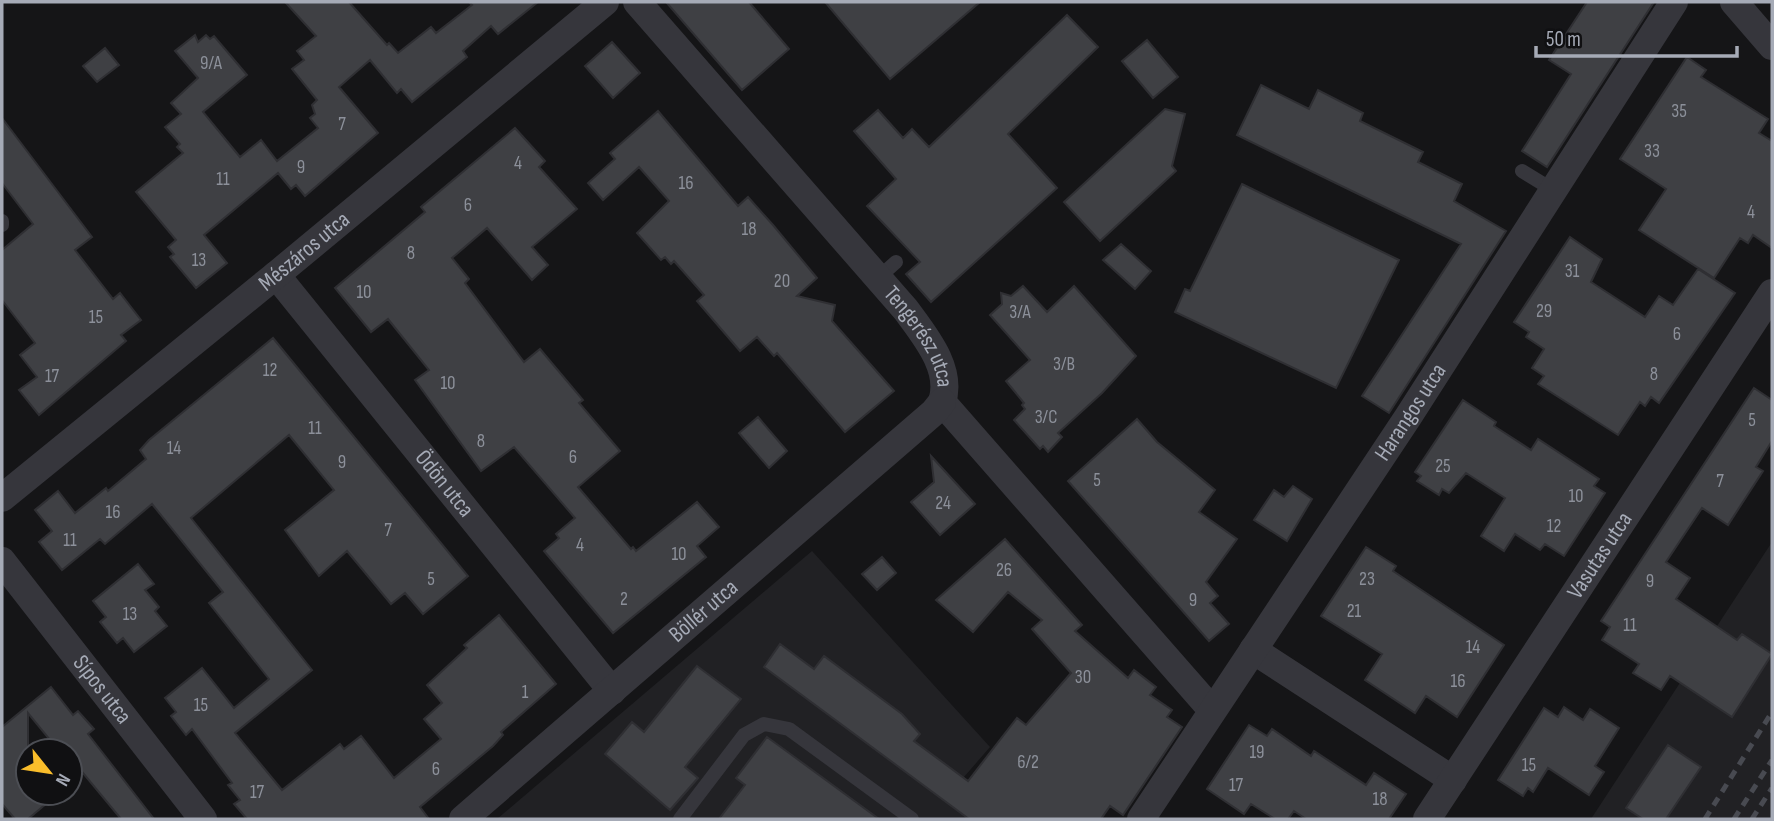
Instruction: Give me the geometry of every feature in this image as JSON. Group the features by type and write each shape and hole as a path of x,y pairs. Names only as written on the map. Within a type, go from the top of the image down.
{"street":[{"name":"Mészáros utca","path":"2,498 605,2"},
{"name":"Tengerész utca","path":"636,2 887,270 936,355 945,380 942,402 1212,710"},
{"name":"Harangos utca","path":"1141,819 1408,417 1674,2"},
{"path":"1734,2 1772,46"},
{"name":"Ödön utca","path":"276,275 612,691"},
{"name":"Vasutas utca","path":"1427,819 1772,293"},
{"name":"Böllér utca","path":"463,819 934,412 942,402"},
{"name":"Sípos utca","path":"2,561 203,819"},
{"path":"1253,650 1453,780"}],"lane":[{"path":"1522,171 1553,190"},
{"path":"680,819 744,735 757,726 773,723 797,733 912,819"}],"shaded area":[{"path":"1772,542 1772,819 1591,819"},
{"path":"812,551 990,747 964,777 1020,819 497,819"}],"building":[{"path":"285,2 349,2 387,45 389,43 398,53 431,27 436,33 472,5 469,2 538,2 498,34 491,26 463,51 467,57 412,102 401,89 397,93 370,60 339,87 378,133 305,196 296,185 291,189 278,173 204,235 227,263 196,288 170,257 174,254 168,247 176,240 136,192 183,153 177,147 180,144 165,127 181,114 171,103 198,78 175,51 195,35 198,42 206,35 210,39 214,36 247,75 203,112 240,157 261,140 277,161 318,128 310,118 315,114 312,105 317,100 292,69 304,60 297,51 316,36"},
{"path":"666,2 749,2 789,49 742,90"},
{"path":"825,2 980,2 890,79"},
{"path":"1587,2 1654,2 1547,167 1522,151 1571,74 1549,60"},
{"path":"1067,15 1098,47 1008,134 1057,188 931,302 906,274 920,262 867,206 896,179 854,131 878,110 903,138 912,129 929,147"},
{"path":"1147,40 1178,77 1153,98 1122,61"},
{"path":"612,42 640,73 613,98 585,66"},
{"path":"105,48 119,65 97,82 83,66"},
{"path":"1687,57 1706,70 1701,77 1768,119 1759,133 1772,141 1772,248 1753,235 1748,243 1740,238 1714,278 1639,230 1666,189 1620,159"},
{"path":"1261,85 1309,109 1318,90 1363,113 1360,121 1423,152 1418,162 1462,184 1454,201 1506,231 1389,413 1362,396 1461,244 1237,135"},
{"path":"1165,109 1185,114 1172,166 1176,171 1100,241 1064,202"},
{"path":"658,111 738,206 748,197 773,225 817,278 797,296 835,305 832,321 894,391 845,432 777,353 774,356 757,337 740,351 697,301 704,295 674,261 671,264 665,257 661,260 637,233 669,201 639,167 603,200 588,183 615,159 610,153"},
{"path":"2,118 92,237 75,250 113,299 120,293 141,320 121,335 126,341 39,415 19,390 37,377 20,355 35,343 2,300 2,250 33,224 2,183"},
{"path":"515,128 545,161 539,167 577,209 532,247 548,265 532,280 487,228 452,258 469,279 465,283 524,362 540,349 583,400 579,403 620,451 578,487 631,549 633,547 636,551 697,502 719,527 697,546 706,557 613,633 544,551 559,538 556,534 575,518 514,447 481,471 415,380 429,370 388,319 371,332 335,288 425,212 421,207"},
{"path":"1242,184 1399,260 1336,388 1175,312 1185,289 1190,291"},
{"path":"1570,237 1602,259 1591,282 1645,317 1659,296 1673,305 1698,269 1735,293 1659,403 1651,397 1645,406 1640,402 1618,435 1538,384 1544,376 1532,368 1544,349 1526,337 1529,332 1514,322"},
{"path":"1121,244 1151,271 1135,289 1103,260"},
{"path":"1023,286 1047,312 1074,286 1136,356 1102,393 1058,433 1062,437 1048,452 1043,446 1040,449 1014,420 1025,409 1022,405 1024,403 1006,381 1030,360 990,315 1002,304 1001,293 1011,296"},
{"path":"273,338 468,576 423,614 405,593 391,604 347,551 319,576 285,530 334,490 289,435 191,518 312,670 235,733 282,790 340,744 344,749 361,736 394,778 441,739 424,719 442,703 427,685 467,648 464,645 499,615 556,684 501,732 503,735 493,746 420,807 429,819 247,819 234,804 240,800 228,785 232,783 192,729 186,735 171,716 176,712 165,698 202,668 234,708 269,679 209,603 223,592 152,504 105,544 100,539 62,570 39,542 52,531 35,510 58,491 75,513 106,488 108,491 146,459 140,450 149,440"},
{"path":"1754,388 1772,400 1772,441 1756,467 1763,471 1728,525 1702,508 1666,562 1690,578 1676,599 1737,640 1742,634 1772,654 1732,717 1670,676 1661,690 1633,673 1639,664 1602,640 1610,627 1601,621"},
{"path":"1463,400 1496,422 1494,426 1531,450 1538,439 1599,479 1594,486 1605,493 1564,556 1545,544 1540,550 1515,534 1504,551 1481,536 1505,498 1466,473 1449,493 1442,489 1439,495 1417,481 1421,476 1415,472"},
{"path":"758,417 787,451 769,468 739,433"},
{"path":"1137,419 1157,442 1215,490 1199,512 1237,539 1206,582 1218,596 1210,603 1229,624 1209,641 1068,481"},
{"path":"931,456 975,504 940,535 911,502 934,482"},
{"path":"1293,486 1312,499 1287,541 1254,520 1274,490 1284,497"},
{"path":"1005,539 1082,625 1075,631 1128,678 1134,670 1156,687 1150,695 1172,710 1167,717 1182,727 1123,815 1110,806 1101,819 969,819 764,667 780,644 814,669 824,656 902,714 920,734 914,741 968,781 1017,718 1026,725 1071,673 1032,629 1042,620 1008,592 973,632 936,600"},
{"path":"1366,547 1396,566 1393,571 1504,645 1457,717 1426,696 1415,713 1365,680 1382,654 1321,616"},
{"path":"882,557 896,573 877,590 862,574"},
{"path":"138,564 154,584 145,590 159,607 155,611 167,626 134,652 123,638 117,643 100,622 106,617 93,601"},
{"path":"697,666 741,699 685,767 698,778 670,810 605,754 632,722 644,732"},
{"path":"51,687 73,715 78,711 94,729 88,734 154,819 121,819 84,774 84,737 48,737 28,713 28,737 14,737 14,807 42,807 28,819 15,819 2,804 2,727"},
{"path":"1564,707 1583,720 1590,709 1619,728 1595,766 1604,772 1589,795 1548,768 1533,792 1528,788 1523,796 1498,780 1544,708 1558,717"},
{"path":"1249,725 1267,736 1272,729 1311,756 1314,751 1366,785 1374,773 1406,794 1389,819 1306,819 1294,811 1288,819 1275,819 1251,804 1244,814 1207,789"},
{"path":"767,737 879,819 719,819 745,785 736,778"},
{"path":"1668,745 1701,767 1666,819 1643,819 1626,808"}],"railway":[{"path":"1705,819 1772,712"},
{"path":"1734,819 1772,760"},
{"path":"1752,819 1772,788"}]}
